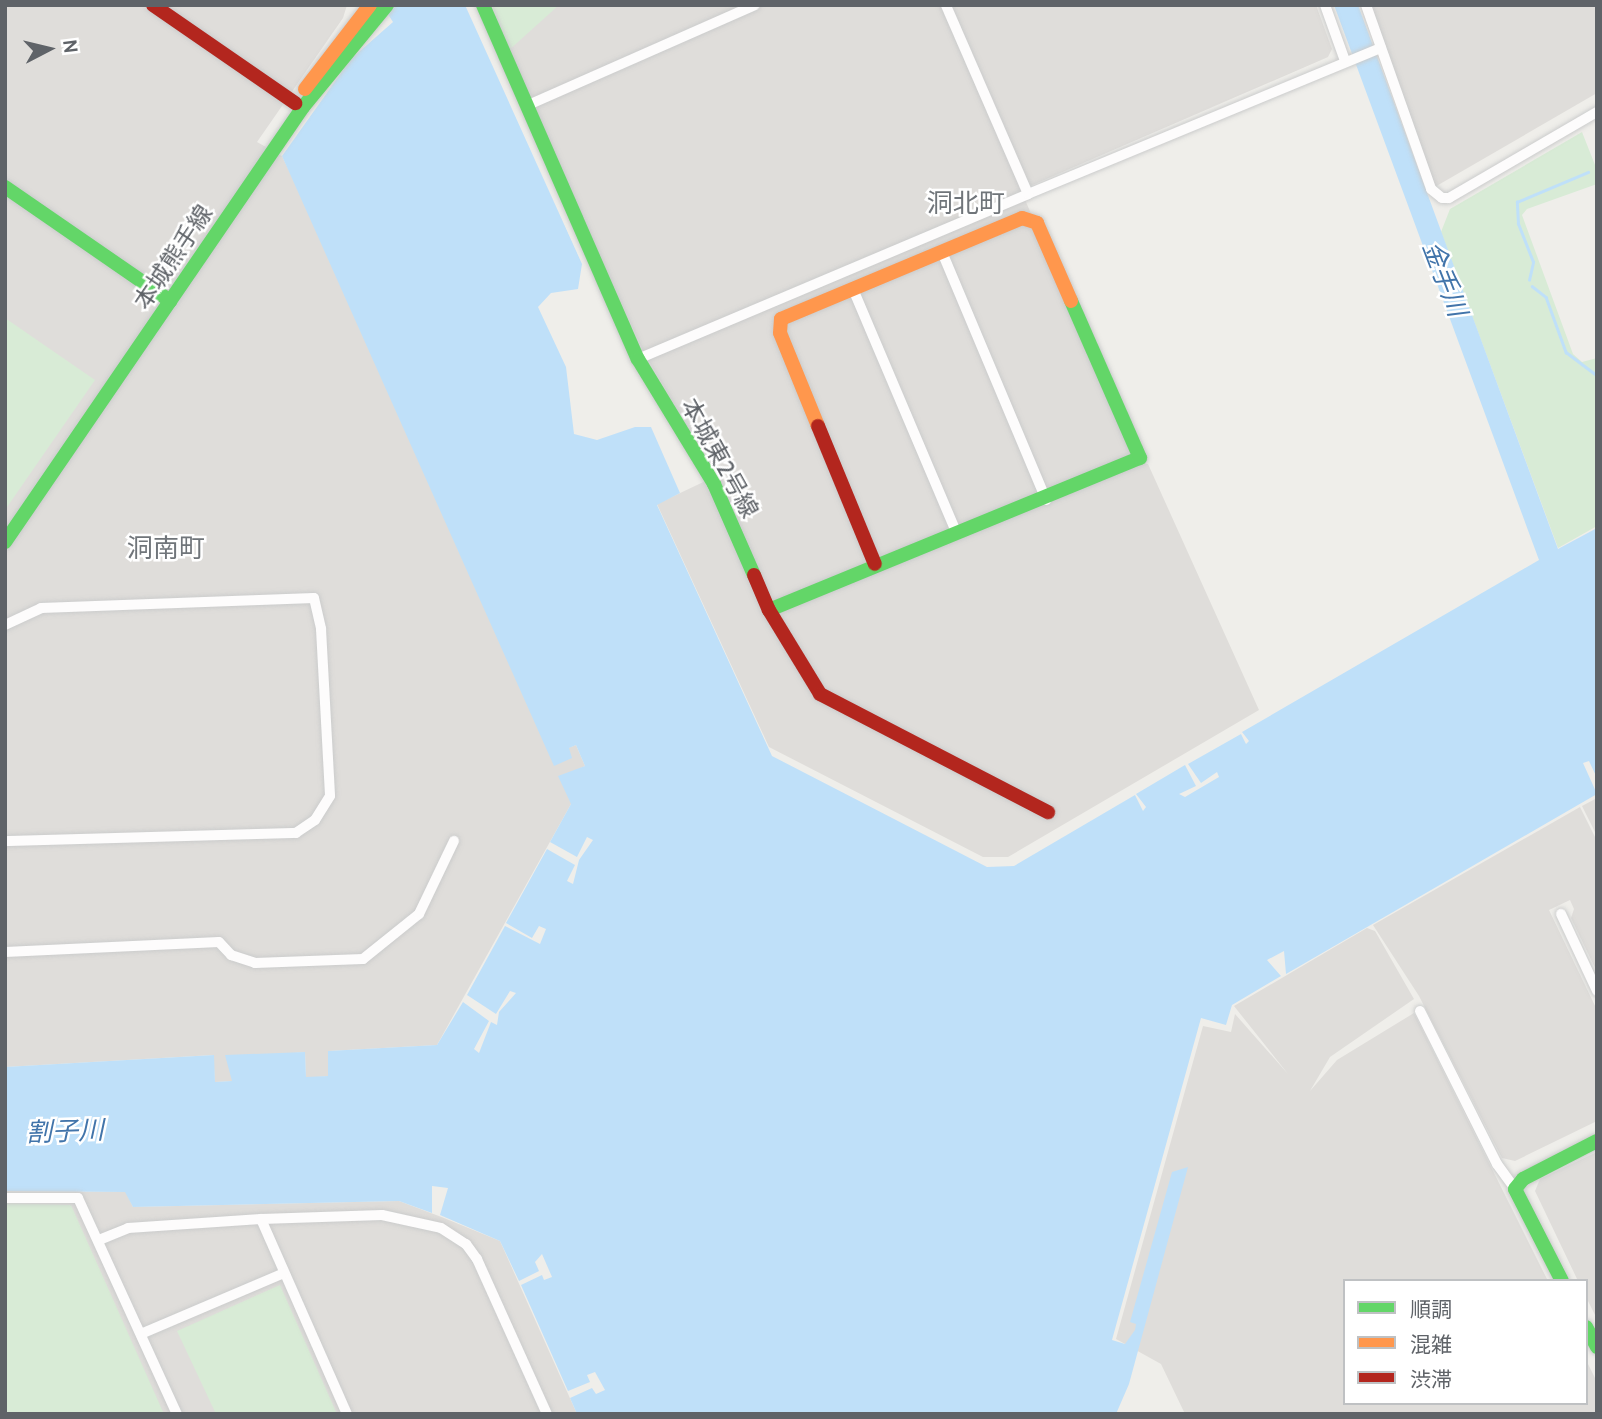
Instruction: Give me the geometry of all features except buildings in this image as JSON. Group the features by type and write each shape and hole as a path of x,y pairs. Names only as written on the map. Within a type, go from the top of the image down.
{"street":[{"path":"153,5 295,103"},
{"name":"本城東2号線","path":"483,5 638,359 714,484 769,610 820,694 1048,812"},
{"path":"526,106 755,5"},
{"path":"946,5 1028,194"},
{"path":"1325,5 1348,60"},
{"path":"1366,5 1378,49 1431,189 1442,198 1449,198 1597,112"},
{"name":"本城熊手線","path":"5,542 295,103 374,9"},
{"name":"本城熊手線","path":"5,530 374,9"},
{"path":"638,359 1378,49"},
{"path":"5,187 168,299"},
{"path":"769,610 875,564 1046,500 1140,458 1037,223 1022,218 781,320 780,333 875,564"},
{"path":"942,252 1046,500"},
{"path":"853,289 956,532"},
{"path":"5,625 41,608 314,598 321,629 330,796 315,820 296,833 5,841"},
{"path":"5,952 219,942 231,955 256,963 363,959 419,914 454,841"},
{"path":"1561,914 1597,991"},
{"path":"1420,1011 1497,1164 1515,1189 1561,1279"},
{"path":"1515,1189 1523,1180 1597,1141"},
{"path":"5,1198 78,1198 177,1414"},
{"path":"99,1240 128,1228 261,1219 382,1215 441,1228 458,1239 486,1275 547,1414"},
{"path":"261,1219 347,1414"},
{"path":"141,1334 284,1273"},
{"path":"1588,1331 1597,1348"}],"shaded area":[{"path":"5,5 347,5 343,18 257,142 282,156 568,748 576,745 585,766 577,770 571,804 437,1045 328,1051 329,1076 306,1078 305,1052 229,1059 233,1081 215,1082 213,1055 5,1067"},
{"path":"548,5 1316,5 1332,49 1328,57 1021,190 1136,463 1148,464 1259,710 1008,857 983,857 769,747 657,504 716,476 643,351 504,43"},
{"path":"1371,5 1597,5 1597,93 1433,188"},
{"path":"1597,798 1597,836 1582,806"},
{"path":"1580,807 1597,841 1597,972 1571,918 1574,909 1570,900 1549,910 1597,1010 1597,1121 1515,1161 1502,1158 1419,996 1373,925"},
{"path":"1367,928 1375,931 1414,999 1330,1057 1310,1091 1337,1060 1414,1013 1547,1279 1343,1279 1343,1405 1588,1405 1588,1364 1597,1382 1597,1414 1185,1414 1161,1364 1116,1339 1203,1026 1231,1032 1235,1014 1288,1074 1234,1006"},
{"path":"1597,1152 1597,1319 1588,1301 1588,1279 1577,1279 1535,1191 1540,1179"},
{"path":"5,1191 126,1192 133,1207 399,1201 444,1218 500,1241 577,1414 5,1414"}],"green space":[{"path":"492,5 559,5 508,51"},
{"path":"1582,132 1597,170 1597,184 1527,209 1522,215 1573,354 1582,362 1597,358 1597,526 1558,548 1441,232 1450,209"},
{"path":"5,318 95,380 5,510"},
{"path":"5,1203 71,1205 164,1414 5,1414"},
{"path":"280,1285 337,1414 216,1414 177,1331"}],"water":[{"path":"382,5 465,5 582,264 578,289 551,293 538,307 566,367 574,434 597,440 635,427 651,427 680,493 657,505 772,756 987,867 1014,866 1135,795 1143,811 1146,807 1136,794 1185,765 1196,786 1179,794 1185,797 1219,777 1217,772 1201,783 1188,764 1241,734 1246,744 1249,741 1242,732 1539,560 1334,5 1358,5 1558,549 1597,528 1597,778 1589,761 1583,763 1597,794 1286,974 1284,951 1267,960 1281,976 1232,1005 1226,1025 1201,1018 1112,1340 1125,1344 1135,1330 1136,1324 1130,1322 1172,1172 1188,1167 1129,1384 1116,1414 577,1414 570,1398 592,1388 596,1394 605,1390 595,1372 587,1375 590,1382 568,1391 521,1285 542,1275 544,1280 552,1277 542,1254 535,1262 539,1271 519,1281 500,1241 440,1215 448,1188 432,1186 432,1213 399,1201 133,1207 125,1192 5,1191 5,1067 214,1055 215,1082 232,1081 225,1055 305,1052 306,1077 328,1076 328,1051 437,1045 463,1002 489,1021 474,1049 479,1053 491,1022 497,1025 499,1012 516,993 510,991 496,1014 467,995 505,926 540,944 546,929 539,926 532,938 506,923 547,849 575,865 567,881 573,884 579,860 593,840 587,837 577,857 550,842 571,804 558,776 585,766 576,745 569,748 572,758 554,766 282,156 351,59 393,22"}],"waterway":[{"path":"1529,280 1533,262 1518,224 1517,202 1588,172"},
{"path":"1532,286 1546,297 1566,352 1597,375"}],"traffic: fast":[{"path":"5,542 303,107 387,5"},
{"path":"483,5 638,359 714,484 754,575"},
{"path":"5,187 170,301"},
{"path":"769,610 1140,458 1071,301"},
{"path":"1561,1279 1515,1189 1523,1179 1597,1141"},
{"path":"1588,1331 1597,1347"}],"traffic: slow":[{"path":"305,89 370,5"},
{"path":"818,426 780,333 781,319 1022,218 1037,223 1071,301"}],"traffic: jam":[{"path":"153,5 295,103"},
{"path":"818,426 875,564"},
{"path":"754,575 769,610 820,694 1048,812"}],"district":[{"name":"洞北町","path":"966,204"},
{"name":"洞南町","path":"166,549"}],"water label":[{"name":"金手川","path":"1444,279"},
{"name":"割子川","path":"65,1132"}]}
